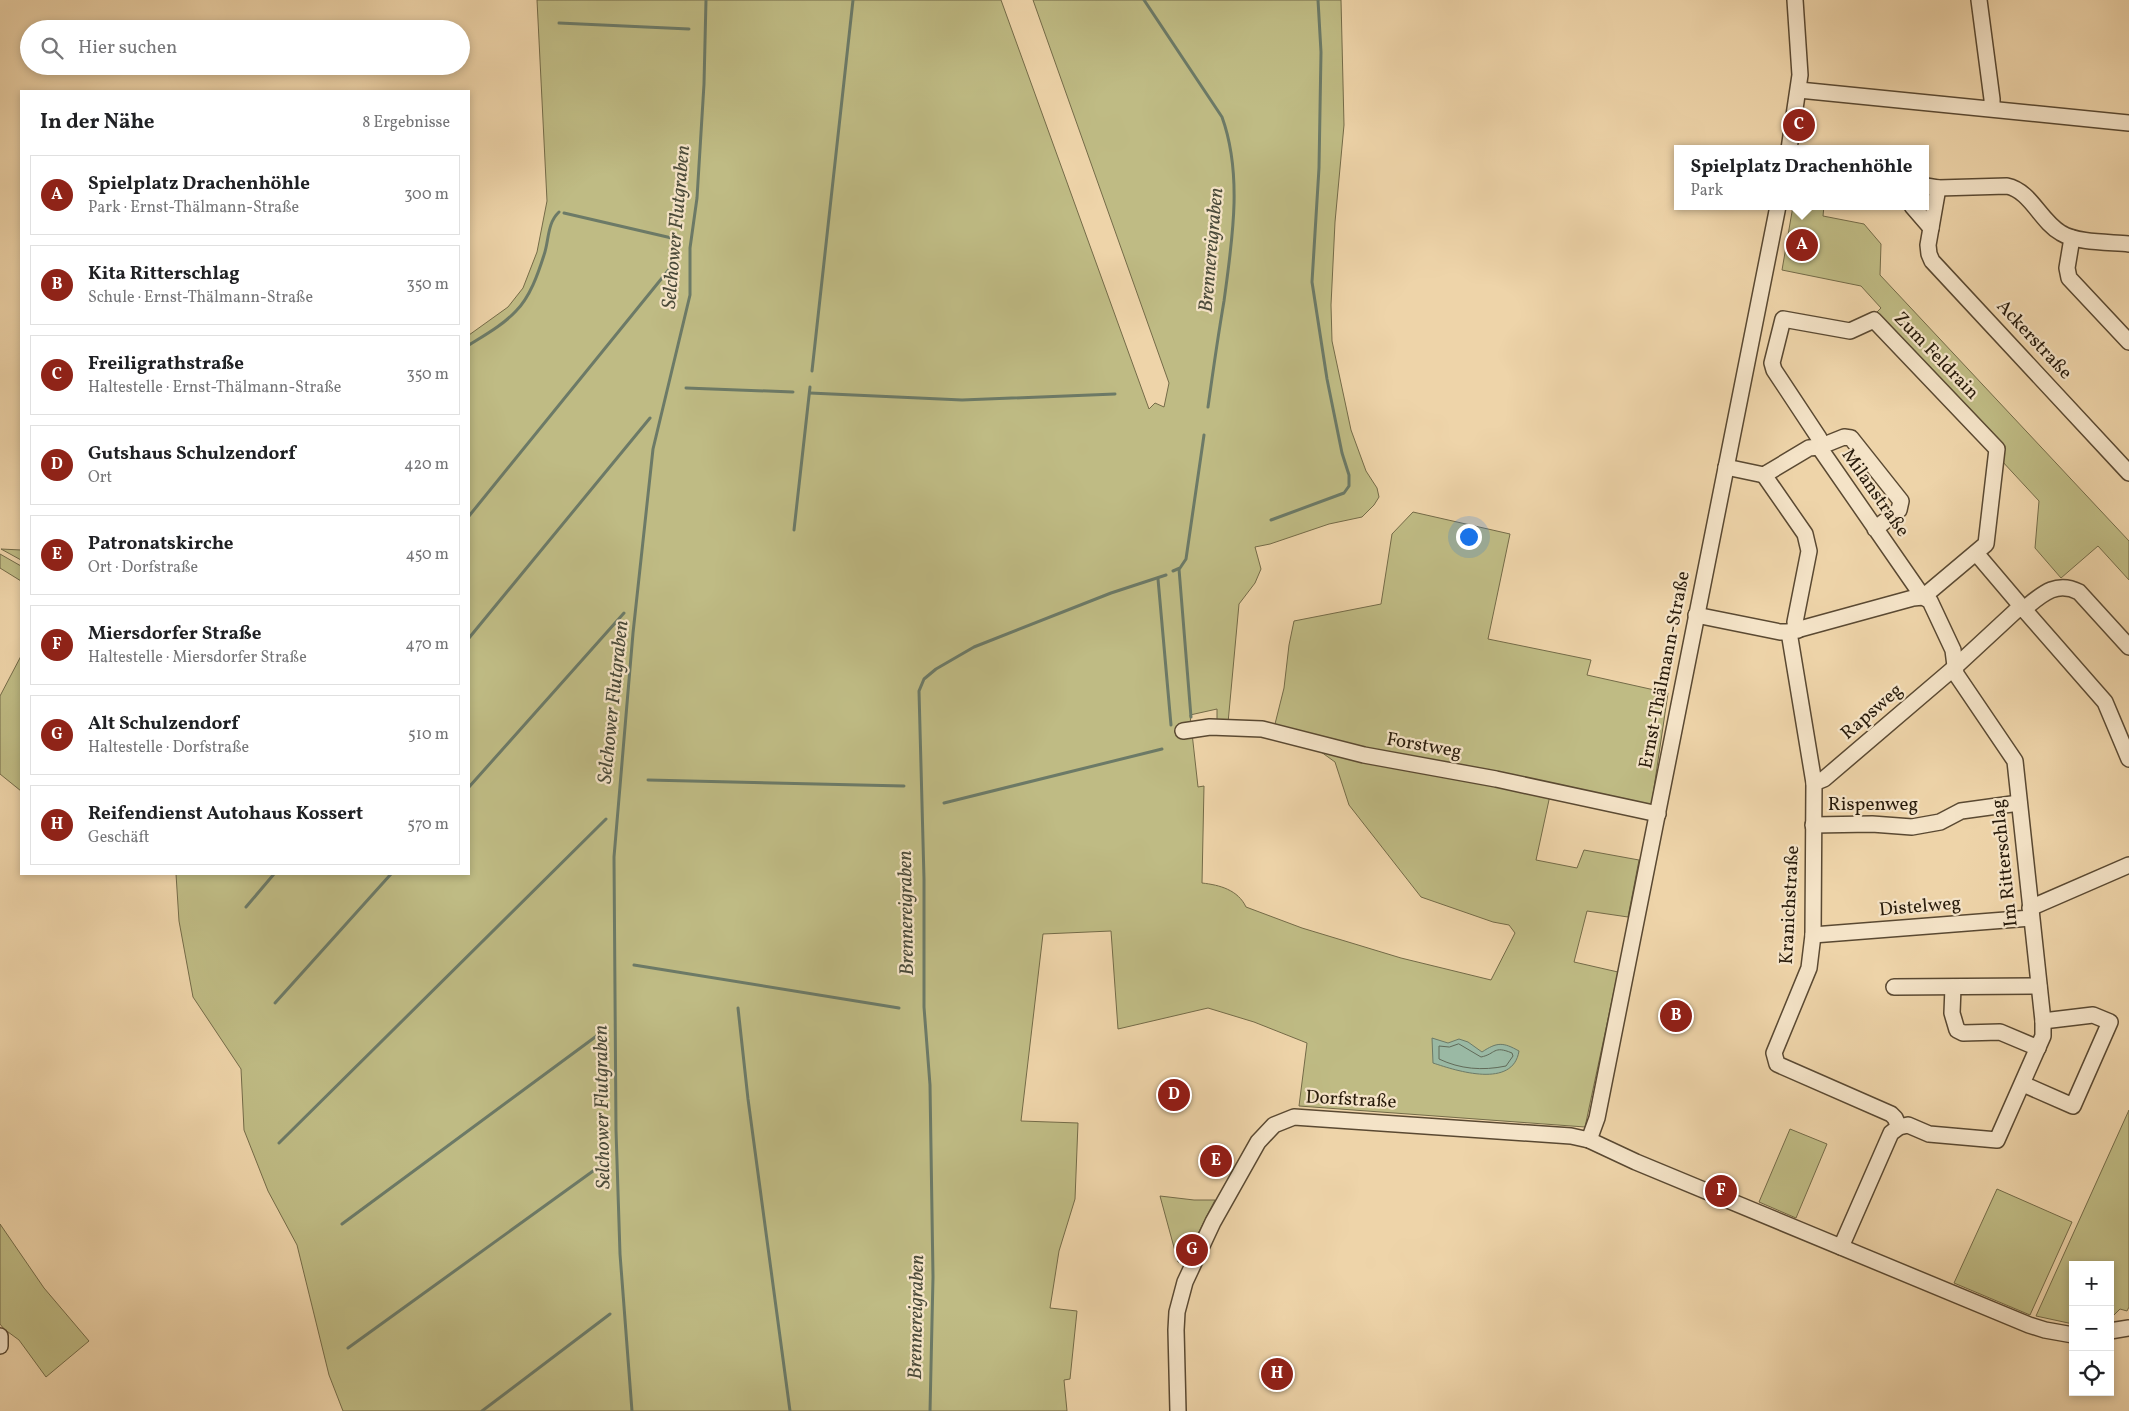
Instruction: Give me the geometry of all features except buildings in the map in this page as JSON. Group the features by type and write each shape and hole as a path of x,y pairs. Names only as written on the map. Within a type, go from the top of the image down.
{"street":[{"path":"1790,145 1799,90 1800,61 1795,0"},
{"path":"1979,0 1992,108"},
{"path":"1799,90 2129,122"},
{"path":"1932,186 2007,186 2017,188 2048,223 2061,233 2072,238 2129,244"},
{"name":"Ackerstraße","path":"1932,186 1928,254 1932,261 2129,473"},
{"name":"Ernst-Thälmann-Straße","path":"1589,1140 1596,1118 1658,814 1777,210"},
{"path":"1915,210 1931,228"},
{"path":"2072,238 2067,268 2069,278 2129,342"},
{"name":"Zum Feldrain","path":"1819,447 1819,438 1772,367 1783,319 1850,331 1874,320 1997,449 1986,544 1976,552"},
{"path":"1819,447 1844,437 1851,438 1901,501 1899,510 1875,529"},
{"name":"Milanstraße","path":"1764,475 1809,448 1819,447 1923,597"},
{"path":"1726,468 1764,475"},
{"name":"Kranichstraße","path":"1764,475 1805,534 1808,542 1809,551 1793,631 1814,782 1813,935 1809,968 1774,1053 1777,1064 1891,1114 1899,1127"},
{"path":"1696,615 1780,632 1793,631 1913,598 1923,597 1976,552 2105,702 2129,759"},
{"name":"Rapsweg","path":"1814,782 1824,779 2023,608 2048,589 2070,587 2079,592 2129,647"},
{"name":"Im Ritterschlag","path":"1899,1127 1908,1125 1929,1134 1997,1140 2043,1036 2043,1020 2015,761 1961,682 1954,668 1953,650 1930,601 1923,597"},
{"name":"Forstweg","path":"1183,731 1210,727 1262,730 1364,755 1496,779 1658,814"},
{"name":"Rispenweg","path":"1813,825 1872,824 1912,827 1940,822 1961,811 2019,803"},
{"name":"Distelweg","path":"1813,935 2031,913 2129,865"},
{"path":"1894,987 2039,986"},
{"path":"1953,987 1952,1013 1957,1030 1963,1033 2000,1032 2038,1048"},
{"path":"2023,1084 2073,1106 2110,1022 2093,1015 2043,1020"},
{"name":"Dorfstraße","path":"1178,1411 1177,1312 1187,1275 1258,1142 1274,1125 1284,1119 1300,1117 1571,1136 1589,1140 1636,1162 2029,1325 2069,1334"},
{"path":"1841,1247 1891,1133 1899,1127"},
{"path":"2114,1331 2129,1328"},
{"path":"0,1336 0,1346"}],"shaded area":[{"path":"537,0 1001,0 1149,409 1155,403 1164,407 1169,383 1033,0 1341,0 1344,125 1335,222 1331,305 1332,341 1351,430 1366,471 1377,488 1379,497 1362,517 1329,524 1270,544 1255,547 1261,569 1255,583 1239,604 1228,723 1217,723 1217,709 1190,715 1198,787 1204,786 1202,883 1228,889 1243,901 1246,907 1302,928 1401,958 1491,980 1515,933 1509,925 1493,922 1421,897 1349,805 1335,762 1296,734 1274,728 1284,688 1294,621 1381,604 1392,534 1413,512 1510,534 1488,639 1591,660 1587,675 1668,693 1651,808 1552,786 1536,860 1577,868 1584,850 1639,860 1628,917 1587,911 1574,962 1618,972 1585,1127 1299,1106 1307,1043 1254,1022 1208,1008 1118,1029 1111,931 1043,934 1021,1121 1078,1123 1075,1199 1059,1251 1050,1308 1077,1311 1070,1379 1064,1380 1067,1411 343,1411 329,1375 297,1245 268,1191 244,1130 241,1069 193,997 179,921 176,875 470,875 470,334 508,307 523,288 537,252 547,201"},
{"path":"1792,210 1824,210 1823,216 1864,224 1881,244 1880,275 2129,541 2129,580 2098,546 2061,578 2035,548 2039,501 2001,460 1875,314 1881,308 1861,286 1782,270"},
{"path":"1,549 20,550 20,559"},
{"path":"0,554 20,565 20,580 0,568"},
{"path":"20,658 20,790 0,774 0,696"},
{"path":"2129,1110 2129,1307 2127,1311 2120,1309 2114,1315 2114,1261 2069,1261 2069,1323 2036,1316"},
{"path":"1790,1129 1827,1144 1796,1218 1759,1202"},
{"path":"1997,1189 2072,1222 2030,1315 1954,1283"},
{"path":"1160,1196 1194,1200 1215,1200 1183,1263 1178,1262"},
{"path":"0,1224 44,1288 89,1341 46,1377 19,1340 0,1324"}],"water":[{"path":"1432,1038 1448,1043 1459,1039 1468,1042 1482,1052 1500,1044 1519,1051 1515,1063 1506,1070 1495,1074 1469,1073 1433,1063"}],"waterway":[{"name":"Selchower Flutgraben","path":"632,1411 620,1254 616,1130 614,857 633,633 653,449 690,295 690,248 697,198 704,84 706,0"},
{"path":"812,371 853,0"},
{"name":"Brennereigraben","path":"1144,0 1222,117 1232,162 1234,209 1230,256 1208,407"},
{"path":"1271,520 1344,493 1349,486 1349,475 1342,453 1327,379 1312,282 1319,168 1321,52 1318,0"},
{"path":"559,23 689,29"},
{"path":"470,344 494,330 521,305 533,285 546,250 552,221 559,212"},
{"path":"564,213 676,239"},
{"path":"470,515 675,262"},
{"path":"794,530 810,387"},
{"path":"686,388 793,392"},
{"path":"810,393 962,400 1115,394"},
{"path":"470,637 650,418"},
{"name":"Brennereigraben","path":"1173,571 1180,568 1186,559 1204,435"},
{"path":"1179,569 1191,717"},
{"name":"Brennereigraben","path":"930,1411 933,1277 930,1085 924,1007 924,879 919,691 924,679 936,669 974,647 1111,593 1166,575"},
{"path":"1158,579 1171,725"},
{"path":"470,786 624,613"},
{"path":"944,803 1162,749"},
{"path":"648,780 904,786"},
{"path":"279,1143 606,819"},
{"path":"246,907 273,875"},
{"path":"275,1003 390,875"},
{"path":"634,965 899,1008"},
{"path":"738,1008 748,1099 790,1411"},
{"path":"342,1224 602,1032"},
{"path":"348,1348 600,1166"},
{"path":"482,1411 610,1314"}],"place":[{"name":"Freiligrathstraße","path":"1799,125"},
{"name":"Spielplatz Drachenhöhle","path":"1802,245"},
{"name":"Kita Ritterschlag","path":"1676,1016"},
{"name":"Gutshaus Schulzendorf","path":"1174,1095"},
{"name":"Patronatskirche","path":"1216,1161"},
{"name":"Miersdorfer Straße","path":"1721,1191"},
{"name":"Alt Schulzendorf","path":"1192,1250"},
{"name":"Reifendienst Autohaus Kossert","path":"1277,1374"}]}
